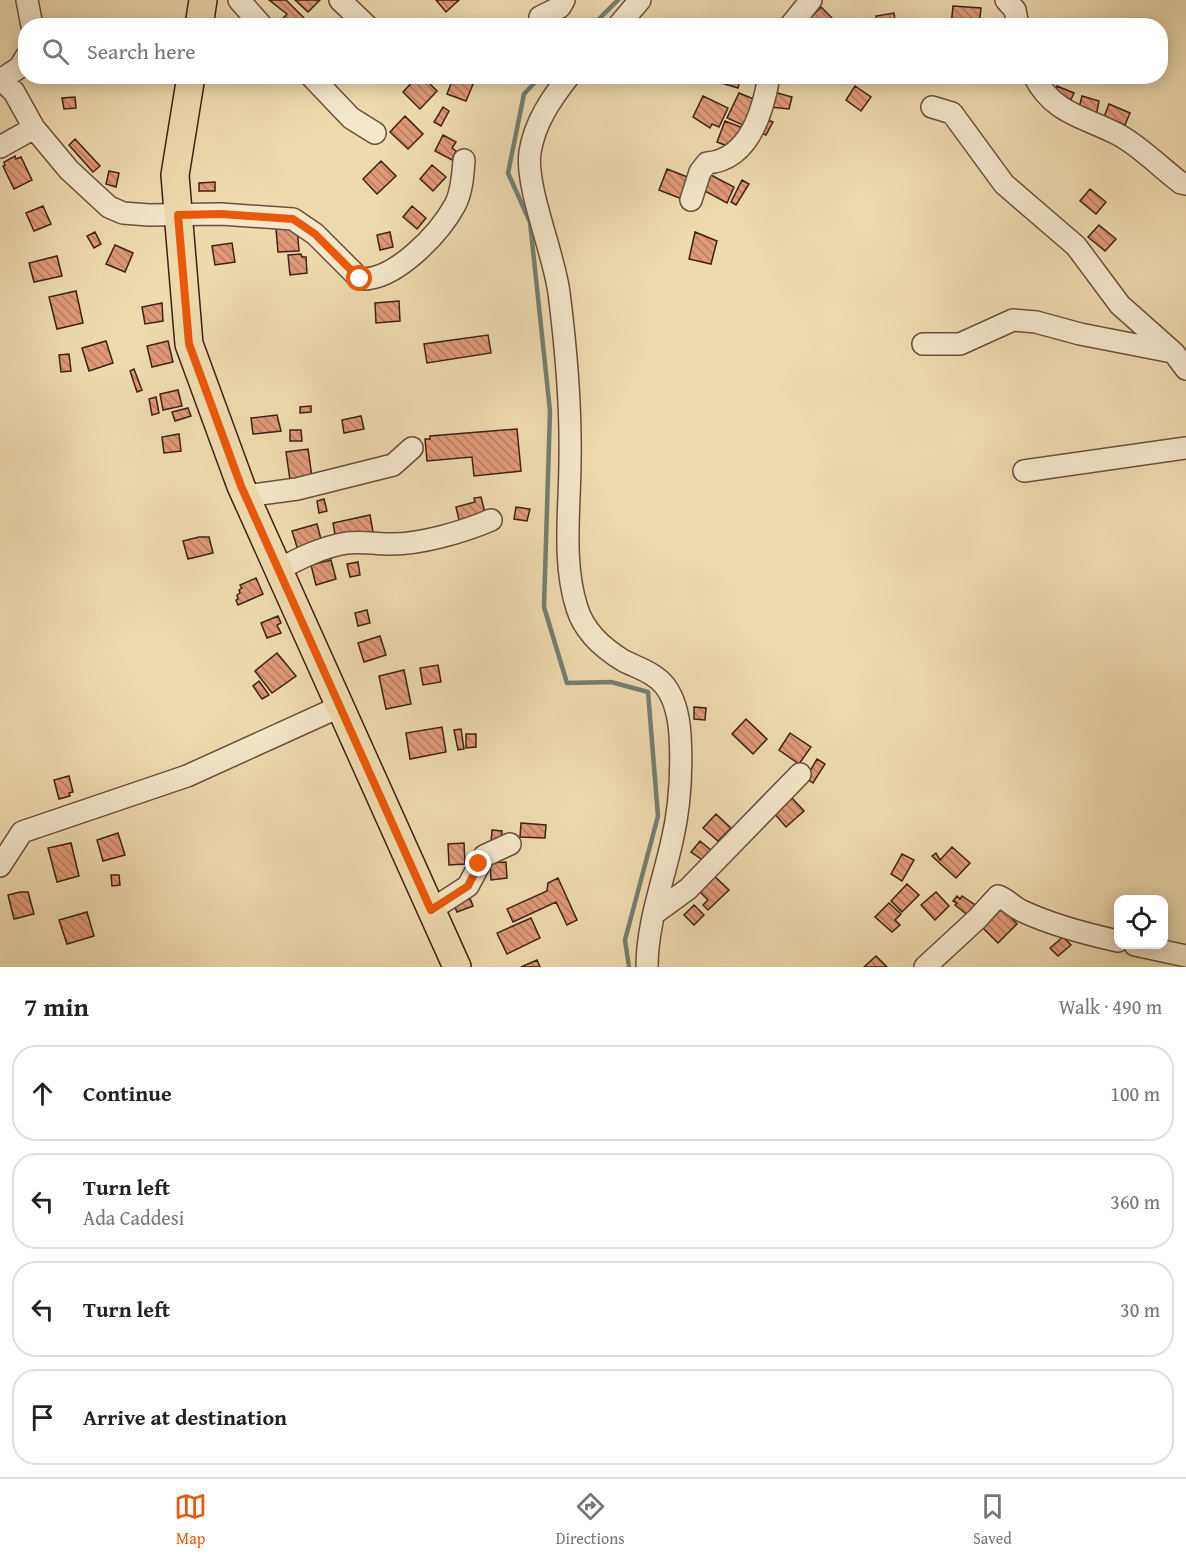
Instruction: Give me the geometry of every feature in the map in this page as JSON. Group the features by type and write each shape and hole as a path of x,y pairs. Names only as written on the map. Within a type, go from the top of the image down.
{"main road":[{"path":"200,18 203,0"},
{"path":"190,84 175,174 189,344 245,496 457,967"}],"street":[{"path":"27,0 30,18"},
{"path":"239,0 255,18"},
{"path":"340,0 359,18"},
{"path":"540,17 560,7 564,0"},
{"path":"628,18 640,0"},
{"path":"796,18 811,0"},
{"path":"1006,0 1016,10 1017,18"},
{"path":"18,68 1,79 14,92 34,128 69,170 109,207 123,213 221,214 293,219 315,234 360,279 389,273 410,257 443,222 456,203 464,160"},
{"path":"319,84 351,118 375,133"},
{"path":"563,84 548,103 536,130 530,154 531,172 554,260 565,344 570,458 568,522 572,586 578,610 594,637 604,648 664,685 674,704 680,735 679,797 673,839 647,943 647,967"},
{"path":"691,200 699,171 707,162 721,162 745,144 758,115 766,84"},
{"path":"1038,84 1043,95 1057,106 1121,136 1167,173 1186,184"},
{"path":"932,107 952,113 1004,183 1076,246 1120,305 1180,361"},
{"path":"0,147 34,128"},
{"path":"923,344 960,344 1013,320 1036,322 1180,361"},
{"path":"245,496 297,489 393,465 411,448"},
{"path":"1024,471 1186,448"},
{"path":"278,570 305,556 345,543 370,541 388,544 419,540 468,529 491,520"},
{"path":"0,866 22,832 188,776 339,707"},
{"path":"655,913 688,889 800,774"},
{"path":"431,910 468,886 484,856 510,844"},
{"path":"925,967 998,896 1006,899 1019,910 1045,921 1114,940"},
{"path":"1154,949 1186,956"}],"building":[{"path":"269,0 286,0 304,18 283,18 287,14"},
{"path":"295,0 320,0 308,12"},
{"path":"436,0 459,0 446,12"},
{"path":"953,6 981,8 980,18 952,18"},
{"path":"821,7 832,18 812,18"},
{"path":"894,13 895,18 876,18 876,16"},
{"path":"410,84 430,84 437,91 420,109 403,92"},
{"path":"451,84 473,84 466,101 447,94"},
{"path":"724,84 739,84 738,88"},
{"path":"855,86 871,97 861,111 846,100"},
{"path":"1057,86 1074,93 1068,106 1051,99"},
{"path":"774,92 792,97 789,109 770,107"},
{"path":"739,93 756,100 745,126 727,118"},
{"path":"703,96 728,108 719,127 712,124 710,128 693,117"},
{"path":"1082,96 1099,101 1096,116 1078,112"},
{"path":"75,97 76,108 64,109 62,98"},
{"path":"1109,104 1130,113 1125,125 1104,117"},
{"path":"443,107 449,111 441,126 434,122"},
{"path":"405,116 423,134 408,149 390,132"},
{"path":"768,120 773,122 766,135 761,133"},
{"path":"725,121 743,128 735,149 717,142"},
{"path":"443,135 456,142 452,148 456,151 452,160 435,151"},
{"path":"75,139 100,166 93,172 69,145"},
{"path":"15,156 16,159 21,157 32,180 14,189 3,166 4,162"},
{"path":"381,161 396,176 377,194 363,179"},
{"path":"432,165 446,177 433,191 420,179"},
{"path":"667,169 690,178 682,199 659,190"},
{"path":"109,171 119,173 116,187 106,184"},
{"path":"709,174 734,187 727,203 701,189"},
{"path":"742,180 749,184 736,205 731,202"},
{"path":"215,182 215,191 199,191 199,183"},
{"path":"1090,189 1106,202 1096,214 1080,201"},
{"path":"43,206 51,224 34,231 26,213"},
{"path":"412,206 426,218 417,229 403,217"},
{"path":"1099,225 1116,239 1105,251 1088,237"},
{"path":"297,228 299,251 278,252 276,229"},
{"path":"95,232 101,244 94,248 87,236"},
{"path":"390,232 393,247 380,250 377,235"},
{"path":"695,232 717,241 711,264 689,259"},
{"path":"232,243 235,262 215,265 212,246"},
{"path":"115,245 133,253 125,272 106,264"},
{"path":"301,254 302,257 306,257 307,273 290,275 288,255"},
{"path":"57,256 62,276 34,282 29,263"},
{"path":"76,291 83,323 57,329 49,297"},
{"path":"399,301 400,321 376,323 375,303"},
{"path":"162,303 163,321 145,324 142,307"},
{"path":"488,335 491,353 427,363 424,344"},
{"path":"106,341 113,363 89,371 82,348"},
{"path":"168,341 173,362 152,367 147,346"},
{"path":"69,354 71,371 61,372 59,355"},
{"path":"134,369 142,390 137,392 130,371"},
{"path":"178,390 182,406 163,410 160,394"},
{"path":"156,397 159,413 152,415 149,399"},
{"path":"311,406 311,412 300,413 300,407"},
{"path":"188,408 191,416 175,421 172,412"},
{"path":"277,415 281,431 253,434 251,418"},
{"path":"361,416 364,429 344,433 342,420"},
{"path":"517,429 521,471 474,476 472,457 427,461 425,439 430,439 430,436"},
{"path":"290,430 301,430 302,441 290,441"},
{"path":"179,434 181,451 164,453 162,437"},
{"path":"308,449 312,477 290,480 286,452"},
{"path":"481,497 486,517 460,524 456,507 475,502 474,498"},
{"path":"324,499 327,511 319,513 317,501"},
{"path":"516,507 530,509 527,521 514,519"},
{"path":"370,515 373,532 336,540 333,523"},
{"path":"317,524 322,543 298,550 292,531"},
{"path":"209,537 213,553 188,559 183,541"},
{"path":"331,560 336,579 316,585 311,565"},
{"path":"358,562 360,575 350,577 347,564"},
{"path":"256,578 263,594 238,605 236,600 242,588 240,585"},
{"path":"367,610 370,623 358,626 355,613"},
{"path":"278,616 281,623 277,625 281,633 267,638 261,623"},
{"path":"380,636 386,655 364,662 358,643"},
{"path":"277,653 296,676 272,693 255,671"},
{"path":"438,665 441,682 423,685 420,668"},
{"path":"404,670 411,704 386,709 379,676"},
{"path":"259,681 269,695 262,699 253,686"},
{"path":"694,707 706,708 705,720 694,719"},
{"path":"746,719 767,739 753,754 732,734"},
{"path":"442,727 446,752 410,759 406,733"},
{"path":"461,729 464,749 458,750 454,730"},
{"path":"790,733 811,747 799,764 779,750"},
{"path":"466,734 476,734 476,747 466,748"},
{"path":"817,759 825,764 813,783 806,778"},
{"path":"69,776 73,792 69,793 70,796 59,799 54,780"},
{"path":"792,798 804,811 786,827 774,813"},
{"path":"716,814 731,828 718,841 703,828"},
{"path":"521,823 546,825 545,838 520,837"},
{"path":"492,830 502,831 501,843 491,842"},
{"path":"118,833 125,855 103,861 97,840"},
{"path":"700,841 712,851 704,861 691,852"},
{"path":"71,843 79,876 57,882 48,848"},
{"path":"464,843 465,864 449,865 448,844"},
{"path":"952,847 970,863 956,878 932,856 936,853 940,860"},
{"path":"902,854 914,860 902,881 891,874"},
{"path":"506,862 507,878 491,880 490,863"},
{"path":"710,872 729,890 708,910 703,905 708,900 695,887"},
{"path":"111,875 119,875 120,885 112,886"},
{"path":"558,878 577,920 567,925 556,902 513,922 507,909 547,891 548,883"},
{"path":"907,884 919,895 902,912 891,901"},
{"path":"28,892 34,914 14,919 8,895"},
{"path":"936,892 949,906 935,920 921,905"},
{"path":"957,896 960,899 962,896 978,907 970,917 955,905 957,903 953,901"},
{"path":"470,898 473,906 457,912 454,905"},
{"path":"889,903 901,914 895,920 900,925 892,932 875,917"},
{"path":"694,905 704,915 694,925 684,915"},
{"path":"1001,907 1017,924 998,943 981,926"},
{"path":"87,912 94,936 67,944 59,920"},
{"path":"531,918 540,938 507,954 497,933"},
{"path":"1063,937 1071,945 1058,956 1050,948"},
{"path":"876,956 887,967 864,967"},
{"path":"537,960 540,967 521,967"}],"waterway":[{"path":"600,18 618,0"},
{"path":"533,84 524,94 508,173 530,222 550,411 544,607 567,683 611,682 648,692 658,816 625,940 629,967"}],"route":[{"path":"360,279 315,234 293,219 221,214 178,215 189,344 241,486 431,910 468,886 479,864"}]}
